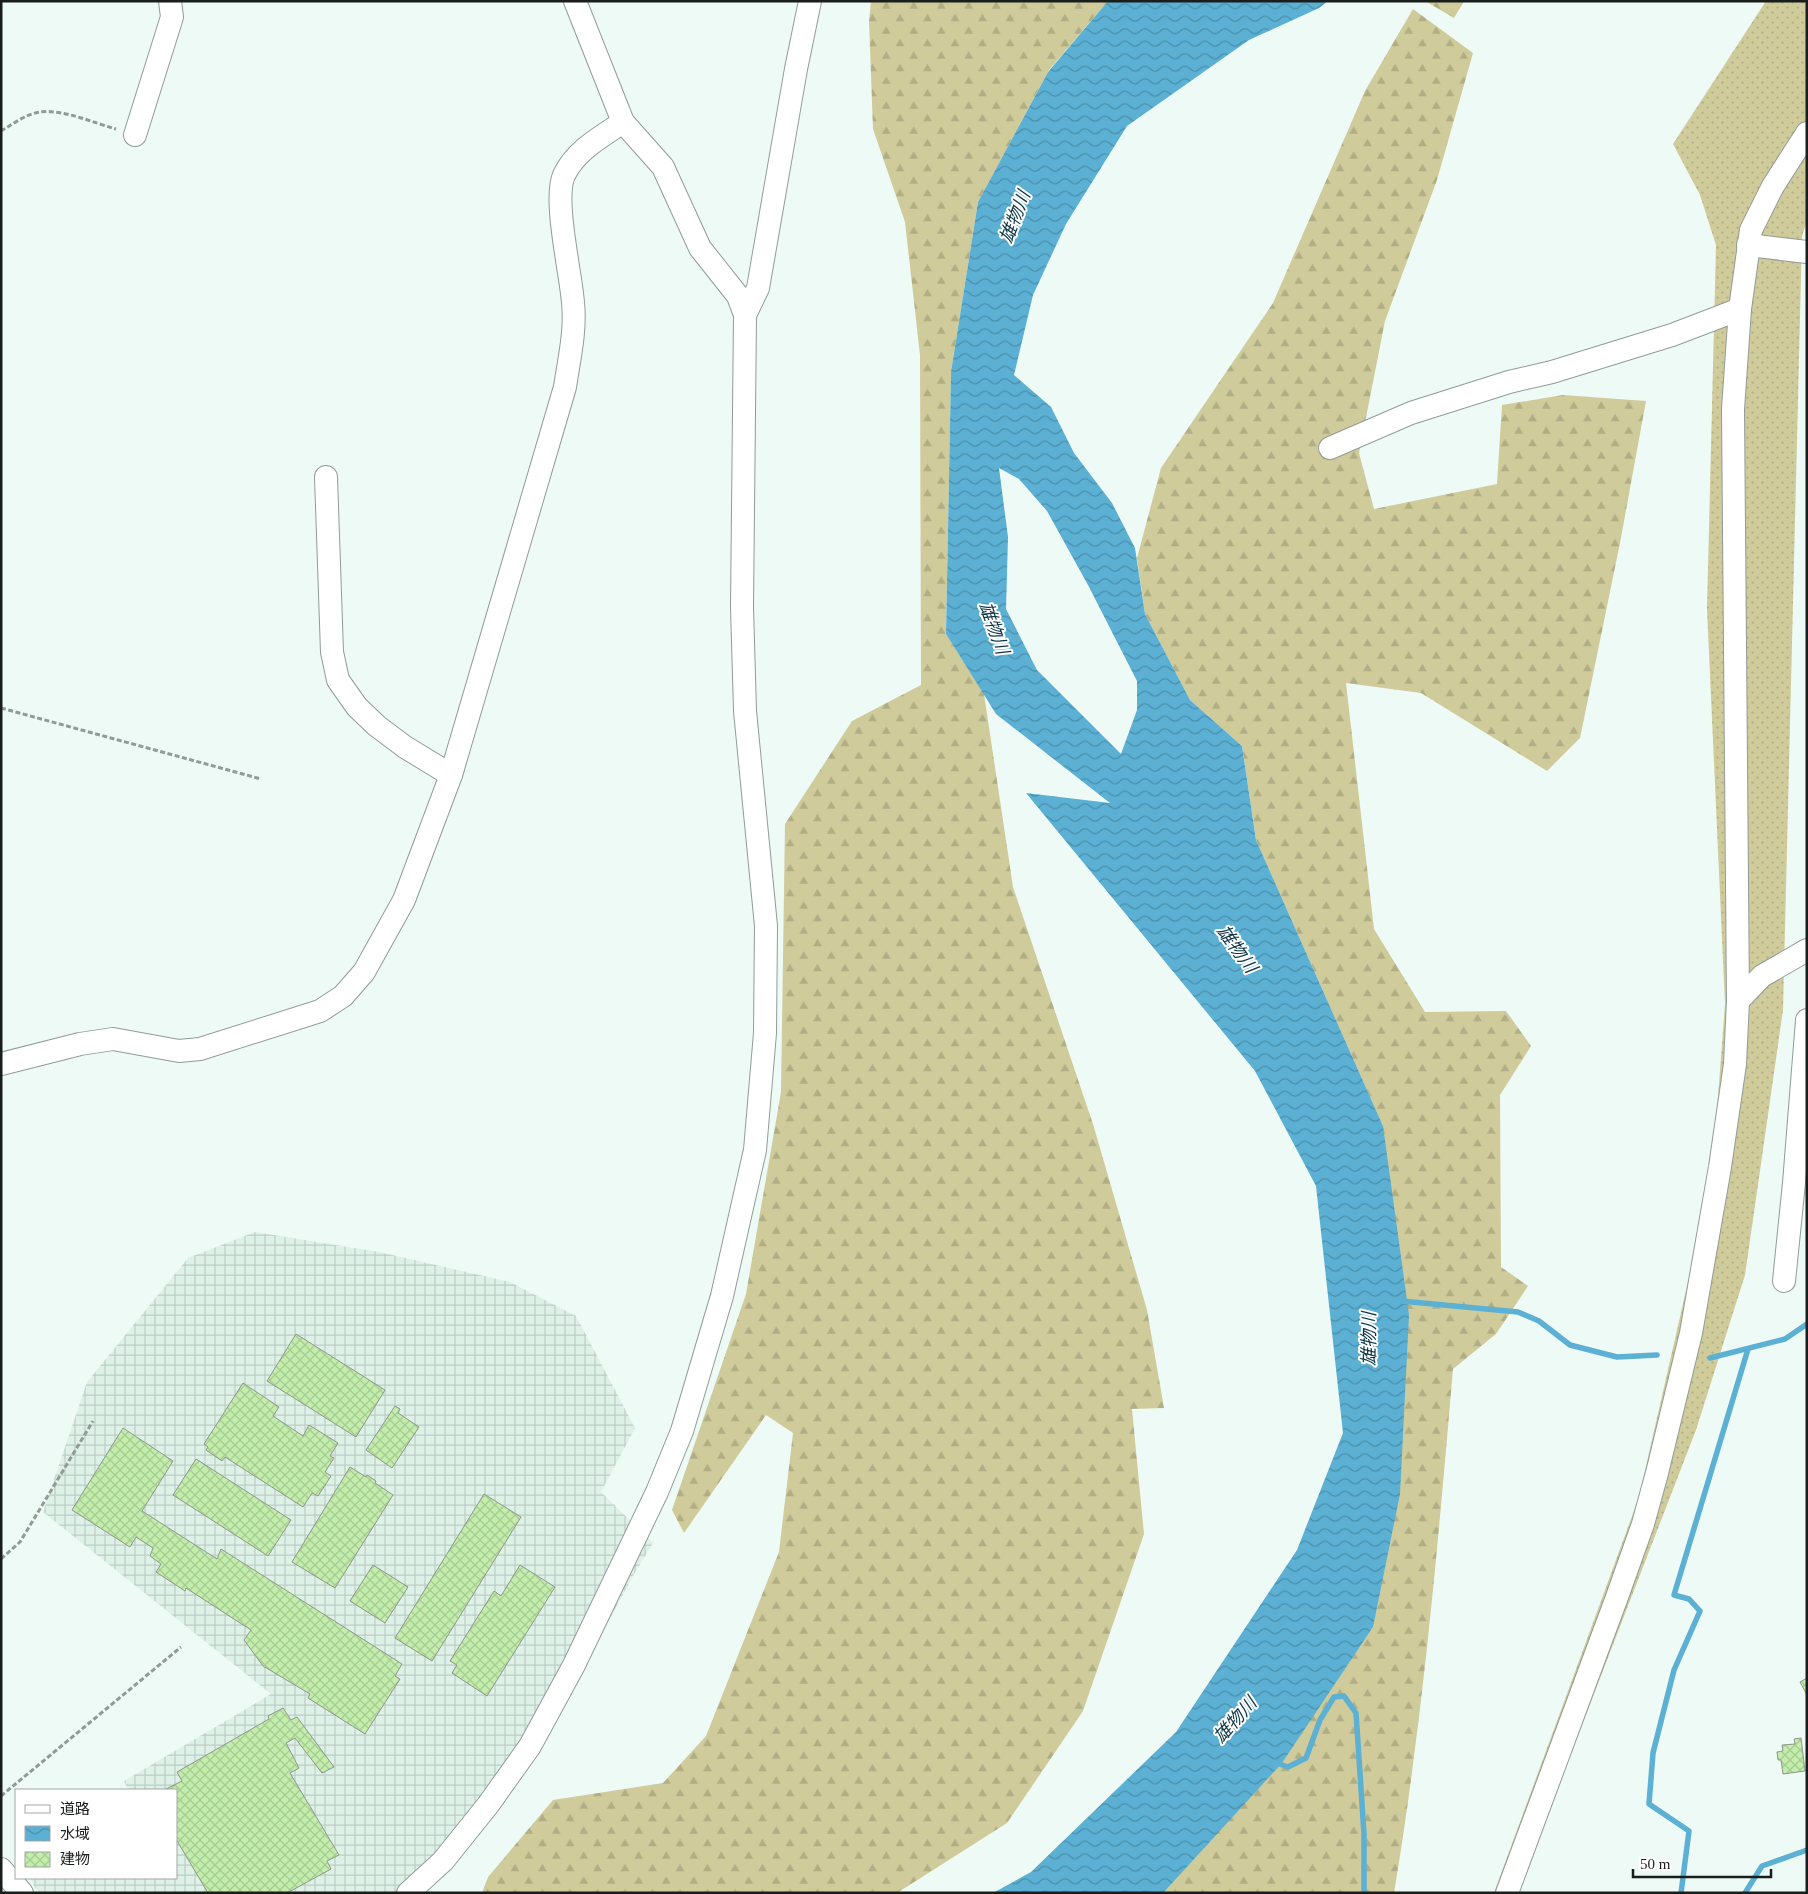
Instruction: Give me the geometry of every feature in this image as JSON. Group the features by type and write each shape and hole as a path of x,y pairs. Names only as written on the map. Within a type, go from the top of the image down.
{"street":[{"path":"135,135 172,17 170,1"},
{"path":"408,1893 443,1861 488,1805 530,1746 574,1665 658,1492 682,1431 722,1296 755,1150 765,1033 766,926 745,711 742,607 745,315 738,296 700,248 663,167 623,122 575,1"},
{"path":"745,315 758,288 796,69 810,1"},
{"path":"1,1064 80,1044 113,1039 179,1051 200,1049 320,1011 344,996 364,972 404,900 450,775 565,387 574,305 562,219 561,193 564,176 572,161 587,146 623,122"},
{"path":"1507,1893 1566,1739 1643,1524 1695,1314 1735,1064 1738,1001 1733,409 1740,309 1748,245 1752,230 1773,186 1807,133"},
{"path":"1748,245 1807,252"},
{"path":"1330,448 1410,413 1672,335 1740,309"},
{"path":"326,477 332,652 338,680 356,706 377,726 405,747 450,775"},
{"path":"1738,1001 1762,976 1807,950"},
{"path":"1784,1281 1800,1183 1807,1020"},
{"path":"1,1869 22,1893"}],"path":[{"path":"1,131 20,119 40,112 65,114 135,135"},
{"path":"1,708 261,779"},
{"path":"1,1559 20,1542 93,1422"},
{"path":"1,1796 181,1647"}],"shaded area":[{"path":"255,1232 379,1252 510,1282 576,1316 635,1428 601,1492 653,1543 633,1576 534,1759 420,1893 38,1893 31,1879 178,1879 178,1789 128,1789 124,1781 271,1694 43,1512 87,1382 188,1258"}],"green space":[{"path":"871,1 1108,1 1049,70 978,202 951,372 946,634 984,694 1013,887 1093,1124 1147,1310 1164,1408 1132,1409 1144,1534 1083,1711 1007,1823 897,1893 482,1893 488,1877 553,1800 663,1783 706,1736 779,1552 793,1433 766,1415 684,1533 672,1510 746,1294 781,1092 785,824 852,721 921,685 920,355 905,222 873,129 869,21"},
{"path":"1425,1 1464,1 1454,18"},
{"path":"1766,1 1807,1 1807,221 1802,236 1783,1010 1745,1275 1696,1430 1517,1893 1494,1893 1639,1497 1712,1176 1725,1004 1707,609 1716,245 1700,195 1673,144"},
{"path":"1413,9 1473,53 1437,180 1385,321 1359,453 1374,509 1497,484 1502,405 1563,395 1646,401 1620,543 1580,738 1547,771 1421,693 1346,683 1374,929 1425,1012 1506,1011 1531,1046 1500,1095 1501,1267 1528,1286 1496,1334 1453,1369 1421,1697 1394,1893 1163,1893 1373,1627 1383,1126 1256,840 1242,746 1190,700 1145,614 1137,558 1161,468 1273,303 1365,91"}],"water":[{"name":"雄物川","path":"1108,1 1328,1 1319,8 1249,40 1127,126 1066,224 1033,295 1014,375 1051,407 1074,453 1112,503 1135,548 1145,614 1190,700 1242,746 1256,840 1383,1126 1409,1315 1400,1494 1373,1627 1282,1763 1163,1893 993,1893 1031,1872 1176,1732 1297,1550 1343,1433 1316,1186 1255,1071 1026,793 1110,803 996,714 946,634 951,372 978,202 1048,72","holes":["999,468 1019,479 1047,511 1088,585 1137,681 1137,710 1121,754 1037,670 1006,609 1008,537"]}],"building":[{"path":"296,1334 385,1390 356,1437 267,1381"},
{"path":"243,1383 279,1407 273,1416 303,1436 309,1425 338,1443 330,1456 334,1458 325,1472 331,1476 318,1496 312,1493 303,1507 225,1457 222,1461 206,1450 208,1447 204,1444"},
{"path":"395,1406 400,1409 398,1413 419,1427 392,1468 366,1450"},
{"path":"123,1428 173,1461 142,1511 217,1559 221,1549 402,1664 395,1676 400,1679 365,1734 308,1698 310,1694 263,1666 244,1640 251,1630 186,1588 185,1591 156,1572 161,1564 150,1556 153,1548 136,1537 130,1547 72,1510"},
{"path":"196,1459 291,1520 268,1556 173,1495"},
{"path":"350,1467 366,1477 367,1475 393,1495 335,1588 292,1562"},
{"path":"484,1494 521,1517 432,1661 395,1638"},
{"path":"373,1565 408,1587 385,1623 350,1601"},
{"path":"520,1565 555,1587 487,1696 452,1673 457,1665 450,1661 494,1591 501,1596"},
{"path":"1807,1678 1807,1695 1800,1682"},
{"path":"283,1708 291,1720 297,1717 334,1767 322,1773 295,1738 286,1743 299,1768 290,1773 339,1855 327,1861 331,1869 287,1893 208,1893 178,1842 178,1789 166,1789 182,1781 177,1772 269,1719 268,1716"},
{"path":"1801,1738 1805,1771 1783,1774 1781,1760 1778,1760 1777,1752 1783,1751 1782,1745 1795,1744 1794,1739"}],"waterway":[{"path":"1401,1301 1518,1312 1539,1321 1570,1345 1617,1357 1657,1355"},
{"path":"1710,1358 1785,1339 1807,1324"},
{"path":"1681,1893 1689,1831 1649,1804 1653,1753 1674,1670 1700,1611 1689,1599 1674,1595 1748,1349"},
{"path":"1274,1762 1288,1767 1306,1758 1320,1720 1334,1697 1344,1696 1356,1713 1364,1834 1364,1893"},
{"path":"1745,1893 1762,1866 1807,1850"}]}
